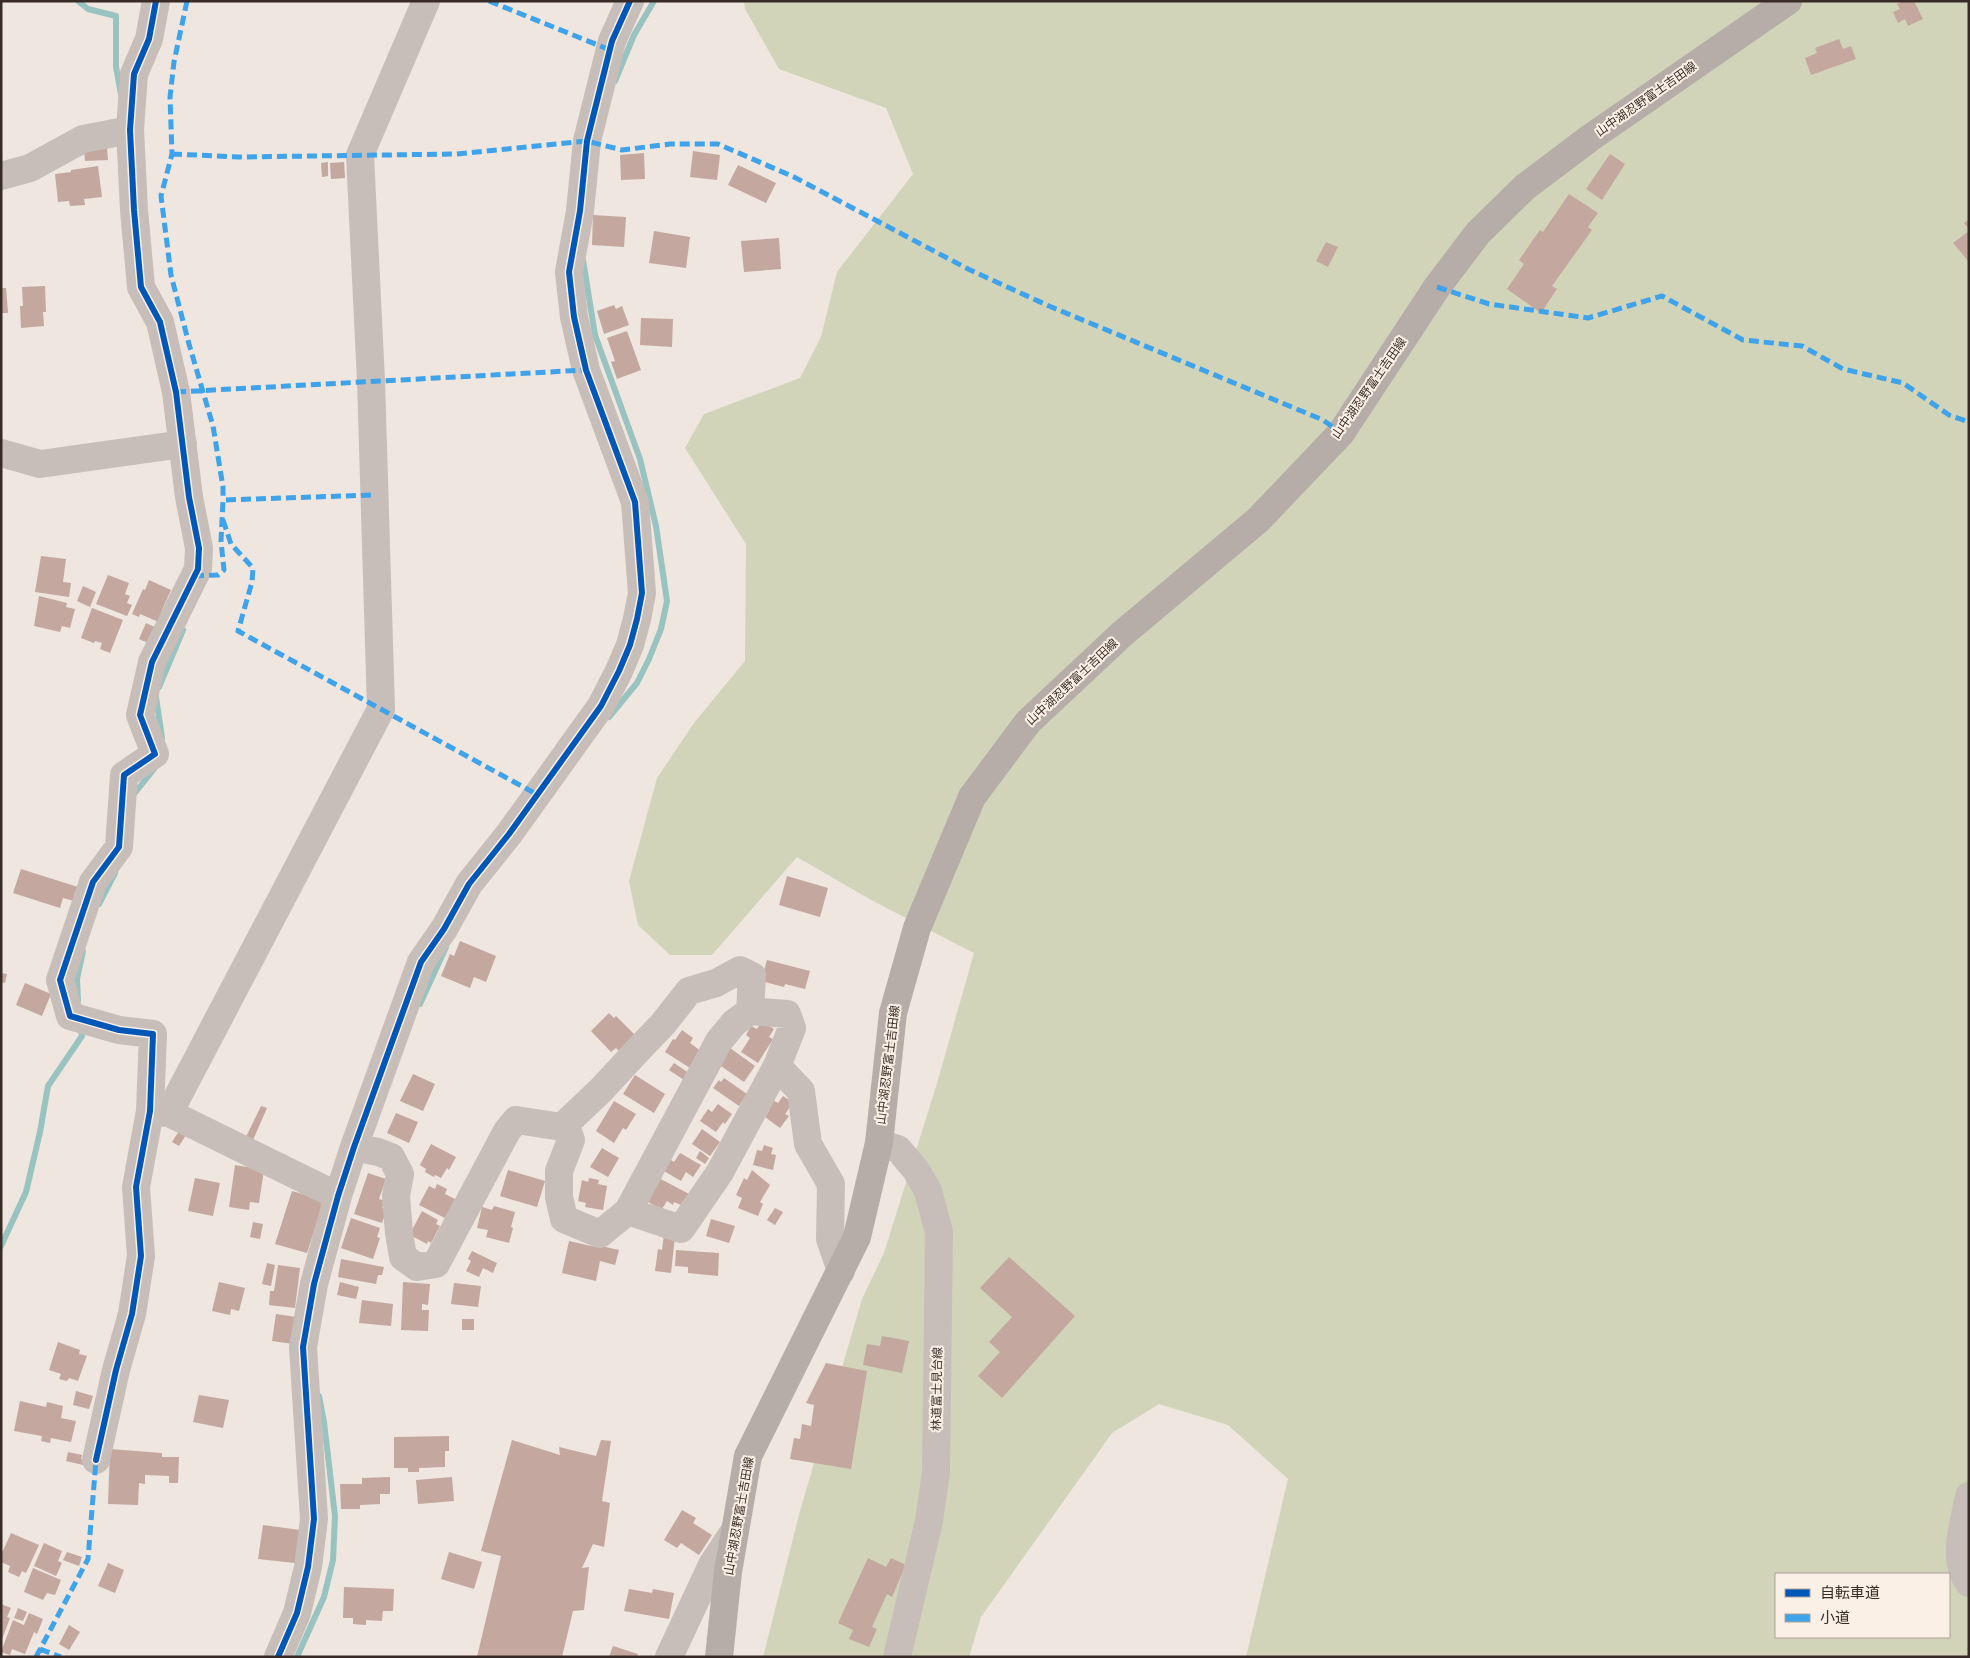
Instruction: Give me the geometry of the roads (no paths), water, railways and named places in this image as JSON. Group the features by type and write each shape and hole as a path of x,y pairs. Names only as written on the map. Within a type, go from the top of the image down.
{"main road":[{"name":"山中湖忍野富士吉田線","path":"719,1657 728,1572 748,1456 857,1237 878,1143 893,1013 917,928 972,797 1028,722 1122,634 1258,520 1340,433 1443,280 1478,233 1525,187 1590,138 1788,1"}],"street":[{"path":"156,1 149,39 134,74 130,130 141,287 160,322 176,392 189,497 198,548 198,569 152,662 140,715 155,754 124,776 119,847 93,882 60,980 70,1016 119,1030 152,1034 159,1112"},
{"path":"96,1460 116,1370 132,1314 141,1256 136,1188 159,1112 381,709 371,391 360,155 426,1"},
{"path":"278,1657 297,1613 308,1567 314,1519 303,1347 314,1284 338,1196 354,1147 421,962 444,929 469,884 515,826 600,706 619,671 630,645 637,619 642,593 635,502 586,370 574,317 569,272 580,211 587,141 612,41 630,1"},
{"path":"1,176 30,168 83,139 130,130"},
{"path":"1,453 40,464 183,444"},
{"path":"562,1126 601,1090 662,1024 689,991 716,982 740,970 752,976 750,1011"},
{"path":"354,1147 391,1157 400,1174 396,1196 403,1257 417,1266 436,1264 507,1131 516,1120 562,1126 568,1132 571,1140 558,1171 559,1197 564,1219 600,1234 628,1211 719,1041 734,1024 750,1011 787,1014 792,1028 777,1066 720,1172 681,1228 628,1211"},
{"path":"777,1066 801,1091 808,1144 831,1184 830,1240 841,1270"},
{"path":"159,1112 338,1196"},
{"name":"林道富士見台線","path":"878,1143 898,1149 916,1170 928,1191 939,1232 936,1472 929,1521 897,1657"},
{"path":"1969,1496 1958,1557 1961,1569 1969,1583"},
{"path":"669,1657 712,1565 735,1530"}],"waterway":[{"path":"78,1 88,9 116,16 116,67 121,94"},
{"path":"615,81 634,35 654,1"},
{"path":"583,260 595,335 640,459 656,526 667,601 661,629 649,659 637,683 609,717"},
{"path":"159,687 183,630"},
{"path":"156,697 162,738"},
{"path":"134,794 154,769"},
{"path":"99,904 115,873"},
{"path":"420,1004 446,947"},
{"path":"78,1000 77,979 83,951"},
{"path":"1,1246 26,1192 40,1132 48,1086 82,1036 80,1025"},
{"path":"297,1657 324,1597 333,1560 335,1516 324,1422 319,1396"}]}
